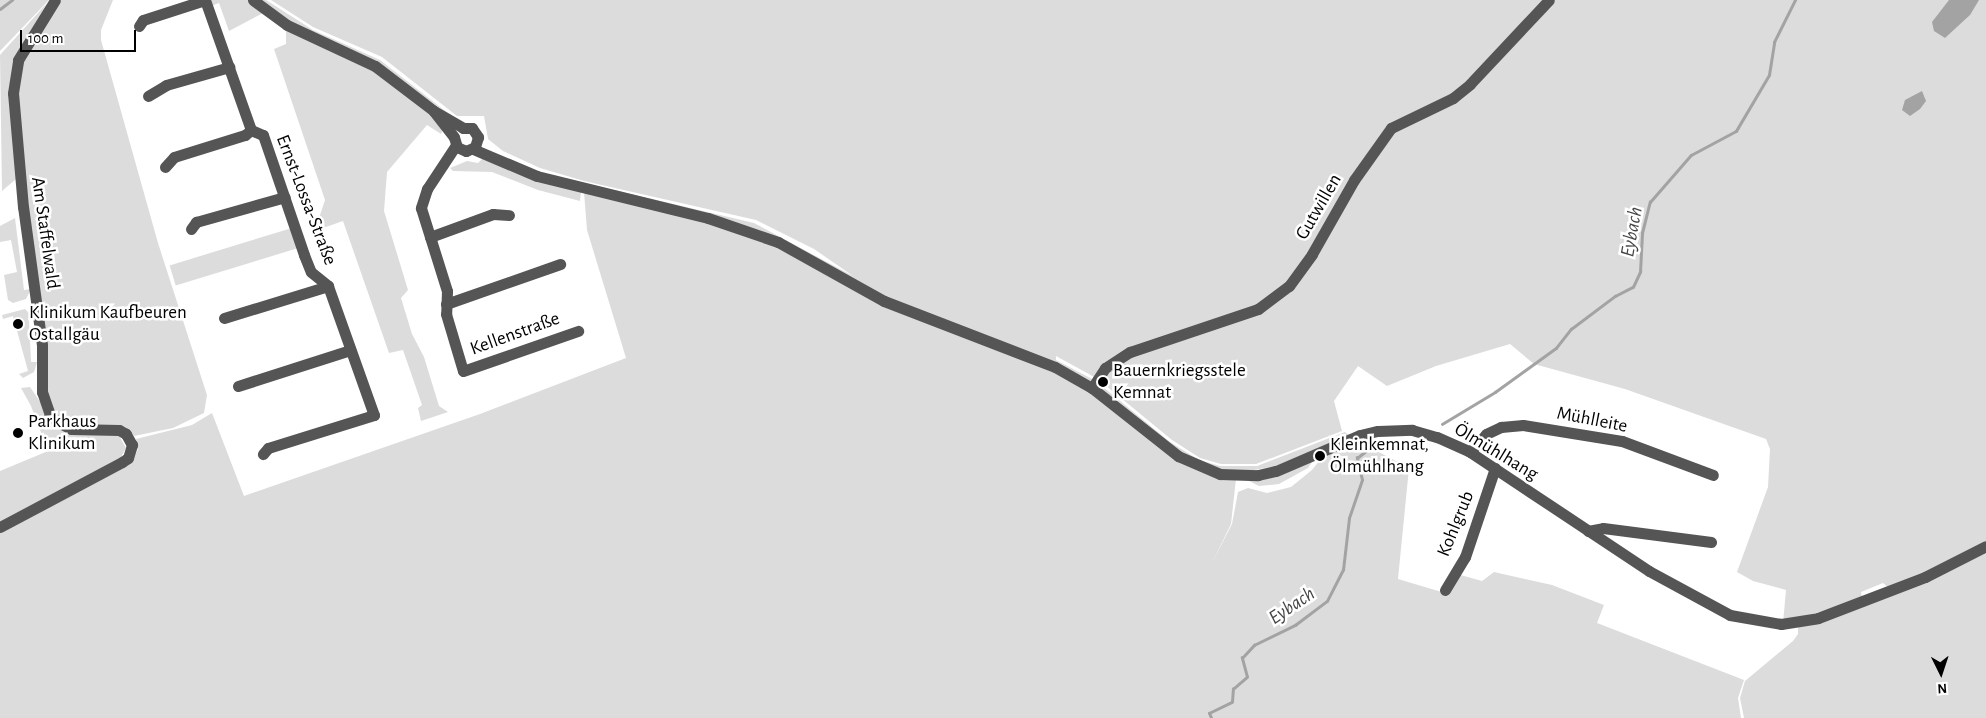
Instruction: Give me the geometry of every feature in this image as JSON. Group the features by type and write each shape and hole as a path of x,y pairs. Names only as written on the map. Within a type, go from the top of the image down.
{"street":[{"name":"Am Staffelwald","path":"0,526 122,462 128,458 132,446 126,434 119,430 70,429 58,422 50,415 42,392 42,345 13,113 15,73 26,44 55,0"},
{"path":"140,26 143,20 205,0"},
{"name":"Ernst-Lossa-Straße","path":"205,0 251,130 263,134 311,272 328,286 374,415 268,448 263,454"},
{"path":"253,0 287,25 375,66 434,112 465,145"},
{"name":"Gutwillen","path":"1092,388 1105,368 1130,352 1258,309 1289,286 1312,254 1354,180 1391,128 1453,98 1470,84 1549,0"},
{"path":"148,96 166,85 229,67"},
{"path":"434,112 463,128 475,130 465,145 446,163 422,198 422,214 447,291 446,304 560,264"},
{"path":"463,128 465,145"},
{"path":"165,167 174,157 245,136 251,130"},
{"name":"Ölmühlhang","path":"465,145 537,176 749,230 884,301 1055,366 1092,388 1178,456 1220,474 1267,473 1360,435 1394,429 1437,437 1470,452 1649,570 1730,615 1781,624 1818,618 1925,577 1986,546"},
{"path":"191,229 196,222 285,197"},
{"path":"430,237 493,214 509,215"},
{"path":"224,318 328,286"},
{"name":"Kellenstraße","path":"446,304 446,314 463,371 578,331"},
{"path":"238,386 350,350"},
{"name":"Mühlleite","path":"1470,452 1486,434 1501,427 1523,425 1622,441 1712,474"},
{"name":"Kohlgrub","path":"1445,590 1465,557 1495,468"},
{"path":"1588,531 1603,528 1711,542"}],"shaded area":[{"path":"0,0 49,0 0,51"},
{"path":"58,0 113,0 101,30 101,40 158,243 207,395 204,413 173,428 134,436 130,431 65,421 54,412 46,392 20,154 18,73 29,45"},
{"path":"209,0 249,0 263,13 229,31 219,3 211,6"},
{"path":"256,0 266,0 313,30 380,60 453,117 400,80 288,23"},
{"path":"271,0 1986,0 1986,544 1890,589 1883,583 1861,592 1862,599 1783,623 1786,590 1753,581 1737,572 1768,487 1770,449 1766,439 1625,389 1534,364 1510,344 1436,366 1387,386 1358,366 1334,401 1342,431 1256,464 1221,464 1200,458 1172,440 1099,380 1117,362 1257,308 1129,350 1096,378 1056,356 1056,360 1094,380 1091,384 886,297 779,240 584,183 754,223 853,276 814,249 756,220 584,181 540,168 503,151 488,139 484,116 457,116 382,57 313,27"},
{"path":"1949,0 1979,0 1970,15 1945,38 1934,31 1932,22"},
{"path":"47,3 15,59 16,179 2,191 0,55"},
{"path":"286,27 374,68 434,117 443,129 441,134 427,125 387,172 384,211 408,290 401,298 412,334 424,357 439,406 448,412 421,421 418,408 422,405 403,350 389,353 343,221 323,228 319,218 325,200 274,49 286,44"},
{"path":"1922,91 1926,101 1920,109 1910,116 1902,110 1905,100"},
{"path":"483,158 581,192 580,201 538,190 492,172 453,171 450,168 467,161 478,163"},
{"path":"584,192 748,232 849,285 1026,359 1091,391 1177,459 1236,479 1231,524 1212,563 1232,524 1238,492 1248,488 1267,493 1291,487 1312,470 1324,455 1360,442 1409,468 1398,579 1445,593 1457,574 1482,581 1494,572 1552,585 1604,605 1597,623 1744,680 1738,698 1741,718 0,718 0,529 133,460 138,449 136,439 192,425 212,413 244,496 480,414 626,358 587,230"},
{"path":"15,218 24,290 31,289 26,299 13,303 8,300 4,275 17,272 11,240 0,242 0,226"},
{"path":"292,228 298,248 176,286 170,265"},
{"path":"25,309 35,319 29,319 31,362 37,362 34,372 23,378 19,374 28,371 13,316 3,319 2,315"},
{"path":"1097,382 1170,442 1199,460 1220,466 1257,466 1345,432 1349,435 1276,466 1238,473 1196,463 1094,386"},
{"path":"30,387 56,425 118,434 126,448 121,457 0,523 0,471 48,451 31,406 21,388"},
{"path":"1314,459 1308,468 1279,484 1259,486 1247,480"},
{"path":"1986,548 1986,718 1744,718 1740,698 1745,681 1793,641 1798,634 1798,626"}],"waterway":[{"path":"0,9 12,0"},
{"name":"Eybach","path":"1442,424 1495,392 1556,348 1571,329 1615,296 1633,287 1640,272 1642,233 1650,202 1691,155 1736,131 1769,75 1774,42 1795,0"},
{"name":"Eybach","path":"1211,718 1209,713 1232,702 1233,689 1247,677 1242,658 1254,645 1295,625 1327,601 1343,570 1349,518 1362,480 1357,458 1370,448 1415,445"}],"place":[{"name":"Klinikum Kaufbeuren Ostallgäu","path":"18,324"},
{"name":"Bauernkriegsstele Kemnat","path":"1103,382"},
{"name":"Parkhaus Klinikum","path":"18,433"},
{"name":"Kleinkemnat, Ölmühlhang","path":"1320,456"}]}
